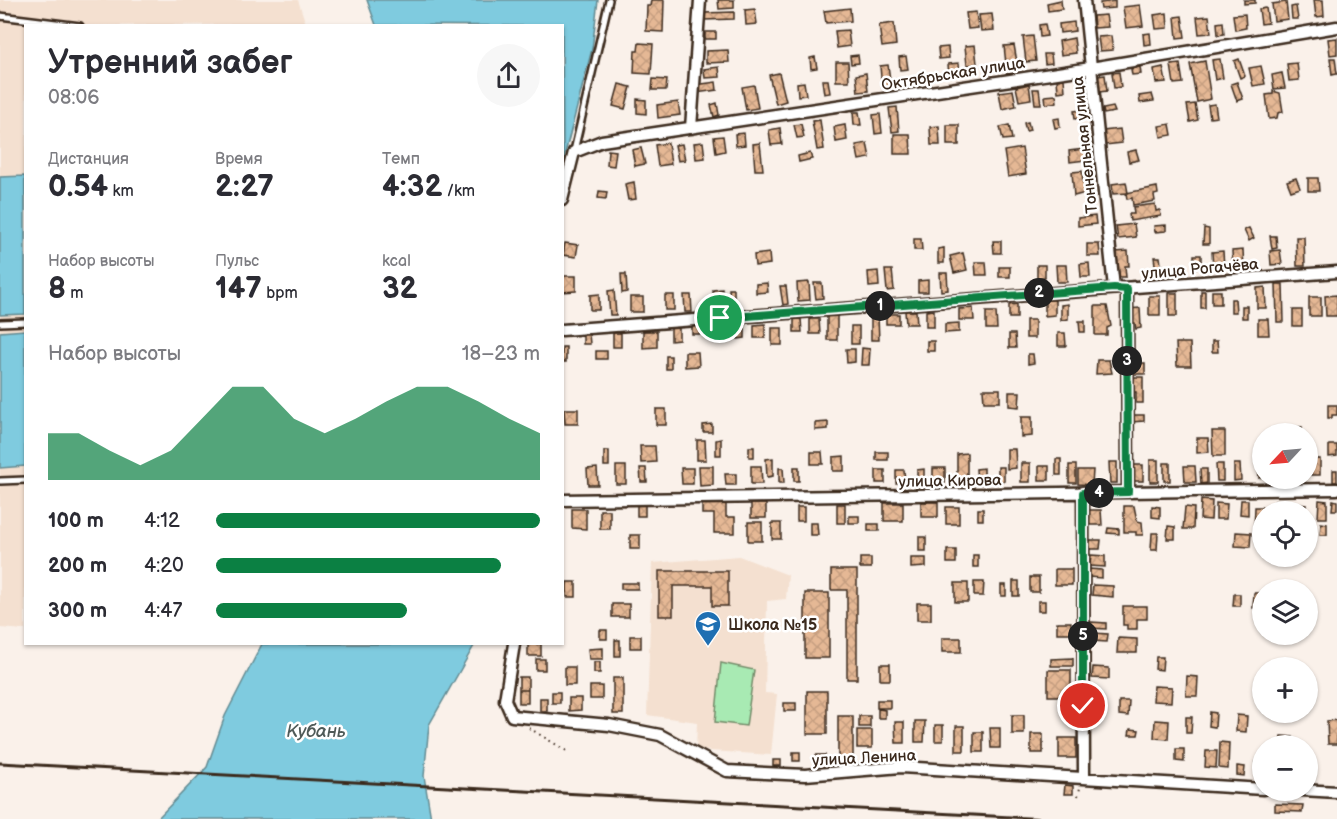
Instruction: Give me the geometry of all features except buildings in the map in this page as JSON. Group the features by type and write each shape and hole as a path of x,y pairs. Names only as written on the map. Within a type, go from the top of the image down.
{"street":[{"path":"691,128 700,0"},
{"name":"Тоннельная улица","path":"1084,0 1114,288"},
{"name":"Октябрьская улица","path":"574,152 602,141 1092,68 1337,27"},
{"path":"564,192 574,152"},
{"name":"улица Рогачёва","path":"564,330 1337,272"},
{"path":"1127,289 1128,492"},
{"name":"улица Кирова","path":"564,501 1337,489"},
{"path":"1083,493 1084,777"},
{"path":"512,716 505,700 514,645"},
{"name":"улица Ленина","path":"512,716 609,725 660,735 727,771 805,775 901,767 1252,788"},
{"path":"1318,791 1337,792"}],"lane":[{"path":"574,152 609,0"},
{"path":"0,16 64,24"},
{"path":"0,323 24,322"},
{"path":"0,481 24,480"}],"path":[{"path":"512,716 549,743 570,753"}],"shaded area":[{"path":"0,0 298,0 306,24 24,24 24,630 0,628"},
{"name":"Школа №15","path":"739,556 788,575 786,599 767,601 765,693 777,694 771,755 696,750 697,722 647,715 652,563"}],"green space":[{"path":"721,663 754,670 746,726 715,722"}],"water":[{"path":"367,0 598,0 592,49 564,157 564,24 376,24"},
{"path":"24,176 24,314 0,315 0,177"},
{"path":"24,330 24,466 0,468 0,332"},
{"name":"Кубань","path":"261,645 474,645 429,725 424,776 431,819 157,819 207,767 225,716"}],"railway":[{"path":"0,763 1047,819"}],"place":[{"name":"Школа №15","path":"708,647"}],"route":[{"path":"720,318 1114,288 1127,289 1128,492 1083,493 1083,706"}]}
